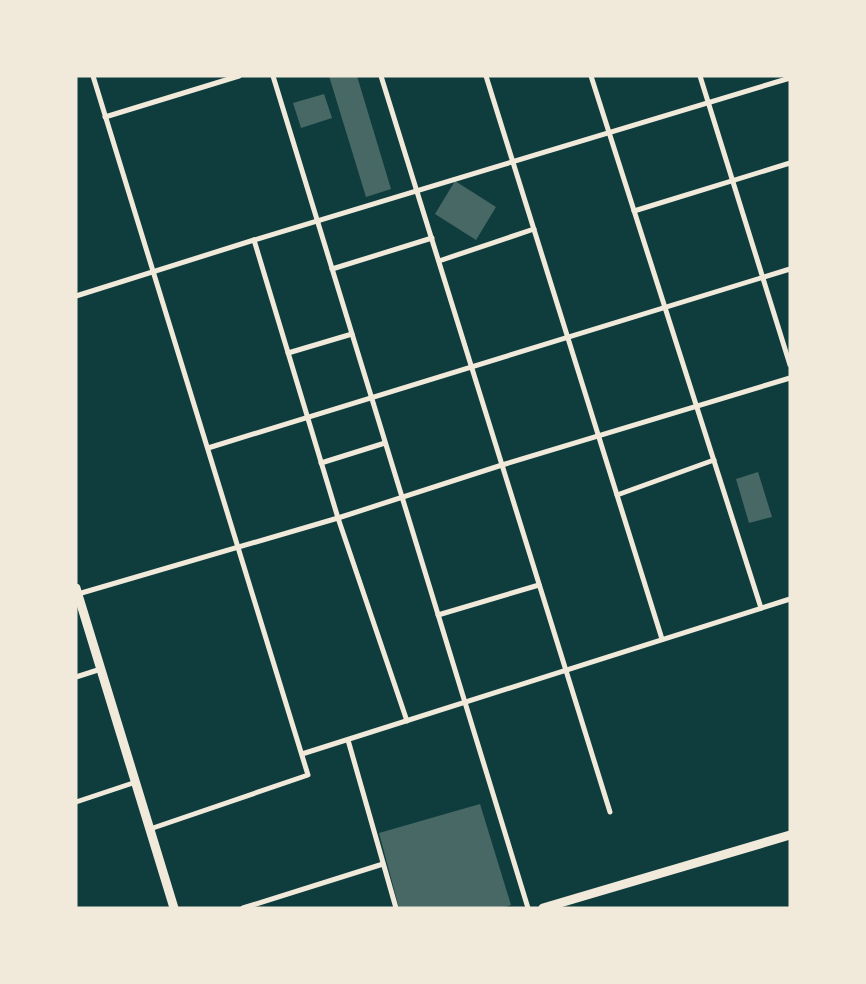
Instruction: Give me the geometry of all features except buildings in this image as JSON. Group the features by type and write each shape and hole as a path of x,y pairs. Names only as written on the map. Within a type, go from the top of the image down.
{"street":[{"path":"93,76 308,775 150,829"},
{"path":"105,117 238,76"},
{"path":"273,76 528,908"},
{"path":"381,76 610,812"},
{"path":"486,76 662,640"},
{"path":"591,76 761,608"},
{"path":"700,76 790,365"},
{"path":"76,296 317,220 790,78"},
{"path":"634,211 790,163"},
{"path":"439,261 534,229"},
{"path":"332,269 432,238"},
{"path":"254,240 338,518 407,721"},
{"path":"208,448 790,269"},
{"path":"288,354 352,334"},
{"path":"174,908 77,591 338,518 502,465 790,378"},
{"path":"321,463 386,443"},
{"path":"617,495 714,460"},
{"path":"438,615 539,585"},
{"path":"302,754 790,599"},
{"path":"76,677 101,670"},
{"path":"348,740 396,908"},
{"path":"76,802 136,782"},
{"path":"543,908 790,835"},
{"path":"243,908 383,864"}]}
